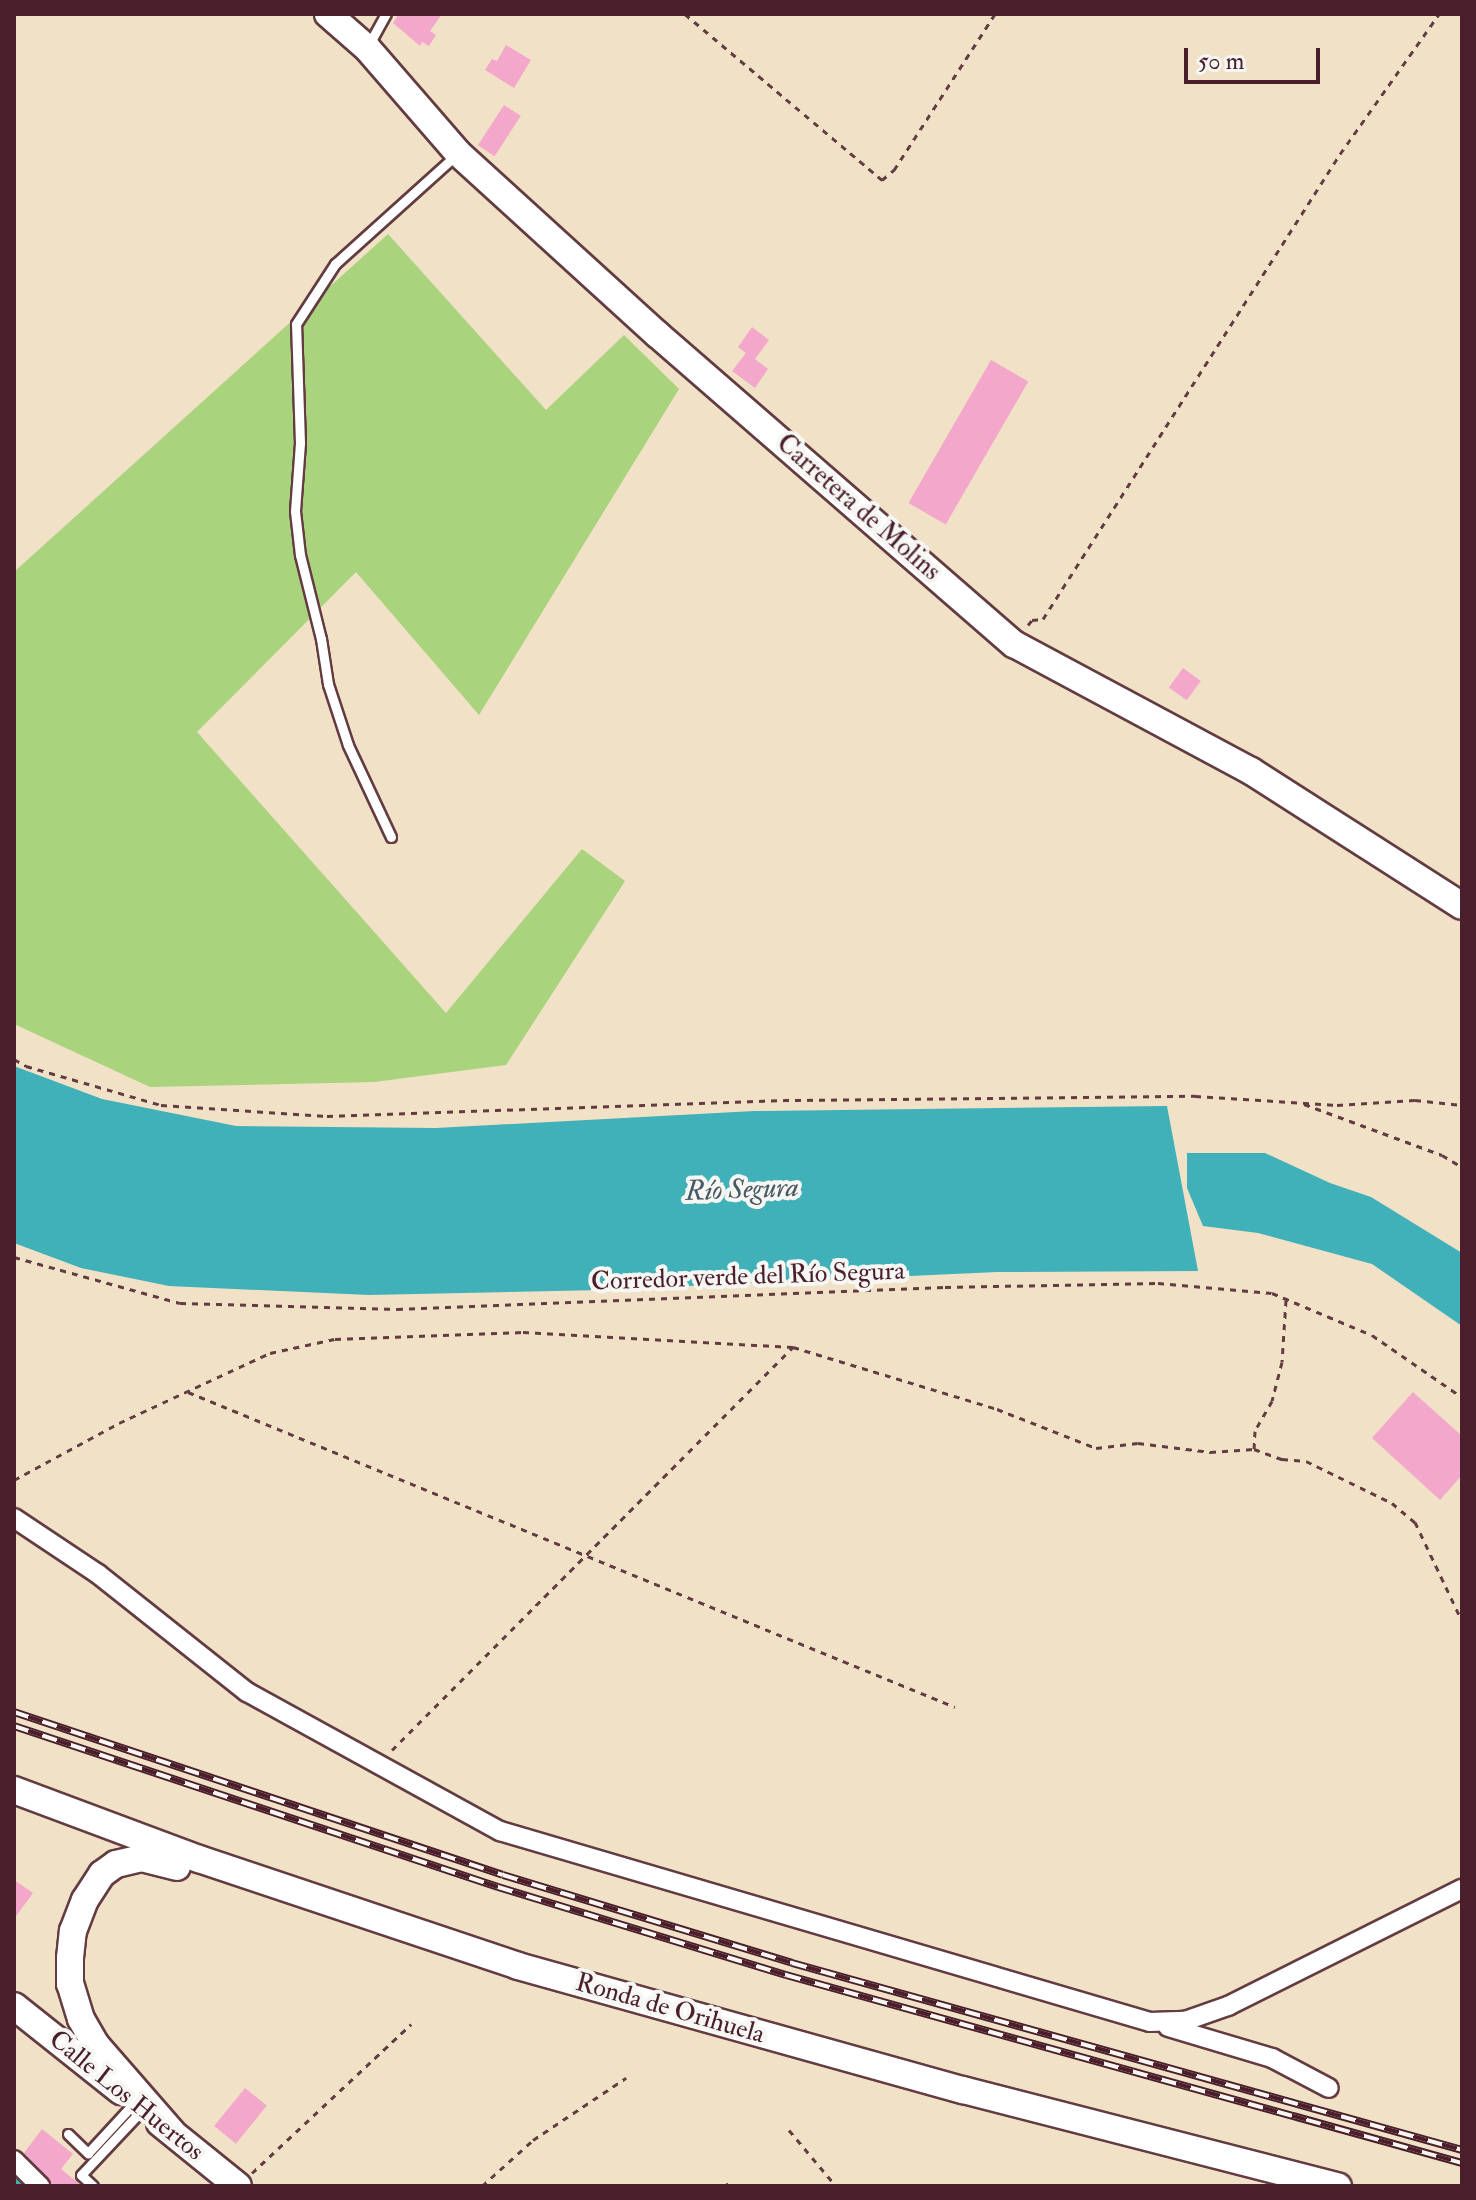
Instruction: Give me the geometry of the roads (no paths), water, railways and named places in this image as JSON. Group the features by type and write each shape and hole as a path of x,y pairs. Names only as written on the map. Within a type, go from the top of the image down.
{"street":[{"name":"Carretera de Molins","path":"328,14 367,48 458,153 657,334 1014,644 1251,771 1462,906"},
{"path":"14,1518 98,1574 247,1692 500,1831 1272,2058 1329,2088"},
{"name":"Ronda de Orihuela","path":"14,1790 199,1859 518,1966 963,2090 1338,2186"},
{"path":"172,2132 96,2045 81,2019 70,1984 73,1931 85,1900 102,1874 116,1864 152,1859 441,1955 518,1966"},
{"path":"1150,2022 1185,2021 1228,2006 1462,1889"},
{"name":"Calle Los Huertos","path":"14,2006 237,2186"},
{"path":"14,2160 40,2186"}],"lane":[{"path":"367,48 386,14"},
{"path":"391,837 348,745 328,684 321,639 300,555 295,511 300,443 296,324 335,264 458,153"},
{"path":"68,2134 88,2153 139,2106"},
{"path":"93,2186 81,2175 139,2106"}],"water":[{"name":"Río Segura","path":"14,1066 102,1099 236,1126 436,1128 754,1111 1167,1106 1198,1271 997,1272 601,1290 369,1295 169,1286 81,1268 14,1243"},
{"path":"1187,1153 1265,1153 1330,1183 1371,1197 1462,1253 1462,1326 1372,1264 1258,1233 1203,1226 1187,1188"}],"waterway":[{"path":"14,2178 21,2186"}],"railway":[{"path":"14,1712 503,1875 792,1963 1462,2150"},
{"path":"14,1726 498,1887 786,1975 1462,2163"}]}
